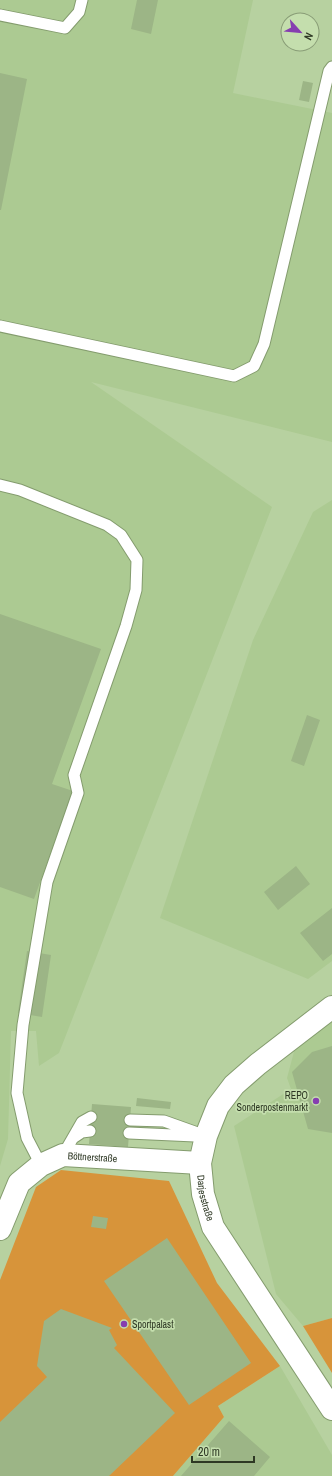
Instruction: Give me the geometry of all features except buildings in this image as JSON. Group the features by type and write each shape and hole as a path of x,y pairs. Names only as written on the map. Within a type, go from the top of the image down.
{"street":[{"name":"Darjesstraße","path":"332,1007 258,1064 234,1085 218,1106 206,1136 200,1163 203,1194 213,1227 332,1409"},
{"name":"Böttnerstraße","path":"0,1229 19,1183 68,1146 200,1163"}],"lane":[{"path":"0,14 65,28 79,12 82,0"},
{"path":"0,326 234,376 254,366 264,344 329,71 332,67"},
{"path":"0,485 20,490 107,525 121,535 137,560 136,590 126,626 74,775 78,793 47,882 23,1025 17,1094 27,1138 41,1165"},
{"path":"68,1146 82,1122 91,1117"},
{"path":"130,1120 164,1121 206,1136"},
{"path":"68,1146 82,1132 90,1131"},
{"path":"129,1134 206,1136"}],"shaded area":[{"path":"0,0 253,0 233,93 332,113 332,442 91,382 272,507 59,1053 39,1066 36,1031 11,1031 8,1139 0,1166"},
{"path":"332,500 332,961 308,979 160,918 253,640 313,512"},
{"path":"332,1020 332,1318 303,1326 276,1294 234,1126 291,1089 287,1078 295,1048"},
{"name":"Sportpalast","path":"61,1170 169,1181 217,1283 280,1366 218,1406 224,1417 173,1476 0,1476 0,1280 36,1187"},
{"path":"332,1318 332,1373 303,1326"},
{"path":"280,1366 332,1455 332,1476 173,1476 224,1417 218,1406"}],"place":[{"name":"REPO Sonderpostenmarkt","path":"316,1101"},
{"name":"Sportpalast","path":"124,1324"}]}
